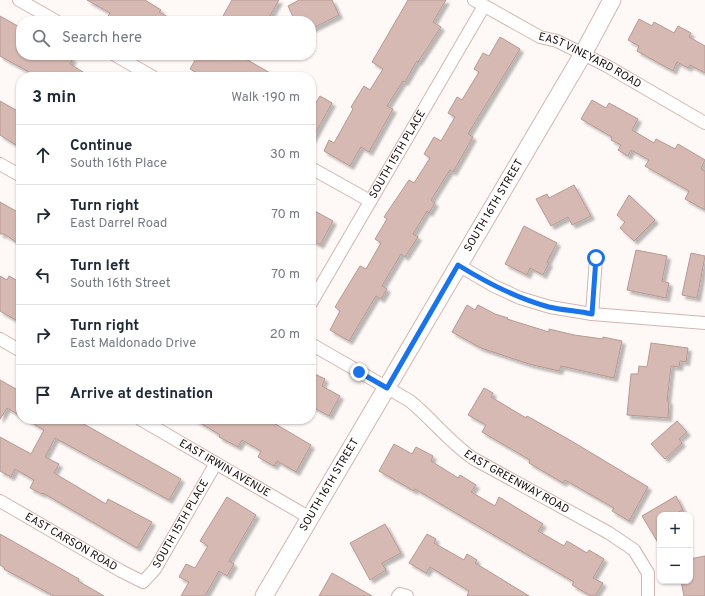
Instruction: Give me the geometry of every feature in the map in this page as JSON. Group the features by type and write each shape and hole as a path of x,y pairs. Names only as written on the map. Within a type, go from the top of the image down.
{"main road":[{"name":"SOUTH 16TH STREET","path":"264,596 583,54 612,0"}],"street":[{"path":"19,0 47,16"},
{"name":"EAST VINEYARD ROAD","path":"479,3 540,36 557,41 583,54 705,123"},
{"name":"SOUTH 15TH PLACE","path":"316,294 370,201 479,3"},
{"path":"124,60 144,72"},
{"path":"0,164 16,173"},
{"path":"316,171 370,201"},
{"path":"592,314 596,258"},
{"path":"458,265 494,286 520,298 550,307 592,314 705,323"},
{"path":"0,339 16,348"},
{"name":"EAST GREENWAY ROAD","path":"316,347 410,401 459,448 474,459 609,533 634,550 648,573 648,596"},
{"name":"EAST IRWIN AVENUE","path":"149,424 310,518"},
{"name":"SOUTH 15TH PLACE","path":"142,582 155,569 216,463"},
{"name":"EAST CARSON ROAD","path":"0,501 142,582"}],"building":[{"path":"87,0 145,0 161,10 159,12 166,16 108,16 110,13"},
{"path":"232,0 279,0 270,16 223,16"},
{"path":"299,0 332,0 339,15 316,26 316,16 293,16 288,6"},
{"path":"408,0 446,0 433,22 441,27 418,62 417,61 405,82 403,81 387,106 393,109 369,152 361,147 350,166 324,151 329,140 334,143 353,109 351,107 364,86 370,90 383,69 372,62"},
{"path":"0,16 16,25 16,60 72,60 70,64 83,72 29,72 0,56"},
{"path":"639,19 652,26 654,22 674,33 678,26 691,33 689,37 705,46 705,73 690,65 688,68 677,62 673,71 637,51 639,46 628,40"},
{"path":"500,37 520,49 468,134 473,137 453,172 450,170 431,200 435,203 429,213 427,211 413,234 418,237 405,257 401,254 382,286 387,289 381,299 376,296 349,341 330,330 340,311 335,307 360,266 366,269 381,243 375,239 387,219 384,217 409,180 414,183 430,158 424,154 434,137 441,141 455,117 448,113 457,97 462,100 479,72 474,69 483,53 489,56"},
{"path":"195,60 247,60 268,72 196,72 190,69"},
{"path":"320,96 332,103 316,132 316,103"},
{"path":"592,100 606,108 609,103 638,119 632,130 654,143 656,139 675,149 678,144 705,160 701,169 705,171 705,210 685,199 689,191 645,166 649,160 631,150 628,156 618,150 621,145 611,140 612,137 581,119"},
{"path":"0,101 16,110 16,145 0,135"},
{"path":"574,185 591,216 572,225 568,217 551,226 536,199 547,194 549,198"},
{"path":"629,195 655,220 634,241 620,228 625,222 617,215"},
{"path":"0,202 16,211 16,242 4,234 0,234"},
{"path":"316,212 333,221 320,245 316,243"},
{"path":"524,226 557,243 547,262 549,263 543,275 530,268 527,275 505,264"},
{"path":"636,250 667,256 662,281 669,283 666,298 627,290"},
{"path":"691,253 705,256 697,298 682,295"},
{"path":"0,276 7,280 9,276 16,280 16,320 0,311"},
{"path":"467,305 475,310 478,305 495,314 508,318 507,319 549,332 549,329 574,335 603,339 603,337 622,341 614,378 561,366 559,371 529,364 481,348 452,332"},
{"path":"651,343 688,348 686,362 680,361 679,367 671,366 667,401 669,401 668,418 627,415 631,374 638,374 639,366 647,367"},
{"path":"316,374 325,379 322,386 340,396 329,416 316,409"},
{"path":"0,380 16,389 16,413 7,408 0,419"},
{"path":"484,388 493,393 491,397 526,418 527,416 568,439 648,487 629,521 612,511 614,508 565,480 563,483 529,463 530,460 482,432 486,425 468,415"},
{"path":"677,421 687,432 679,439 682,443 665,459 651,444"},
{"path":"34,424 84,424 181,479 169,500 55,438 45,457 59,464 54,473 106,504 108,499 152,522 137,548 43,493 42,494 30,488 34,480 15,469 11,477 0,471 0,437 31,454 44,430"},
{"path":"202,424 275,424 311,445 296,472 277,461 274,466 258,457 261,451 242,440 238,447 219,437 220,435"},
{"path":"394,444 412,454 416,447 433,456 431,461 458,478 460,475 476,485 471,492 495,506 499,497 543,524 538,531 564,546 567,541 587,553 589,550 604,559 593,578 603,583 595,596 591,596 572,585 574,582 415,489 414,491 379,471"},
{"path":"676,496 683,510 679,512 657,512 657,541 642,516"},
{"path":"227,497 256,515 229,561 234,564 227,576 219,571 205,596 181,596 189,582 179,577 186,564 195,568 208,546 200,541"},
{"path":"385,524 401,553 382,563 386,570 370,580 350,543"},
{"path":"0,534 79,579 78,581 104,596 54,596 4,569 5,568 0,565"},
{"path":"427,534 436,539 434,543 464,560 467,554 477,560 475,563 529,596 467,596 469,591 430,567 426,573 409,563"},
{"path":"705,556 705,596 684,596 682,584 693,584 693,558"},
{"path":"332,573 372,596 319,596"}],"route":[{"path":"359,372 387,388 458,265 494,286 520,298 550,307 592,314 596,258"}]}
